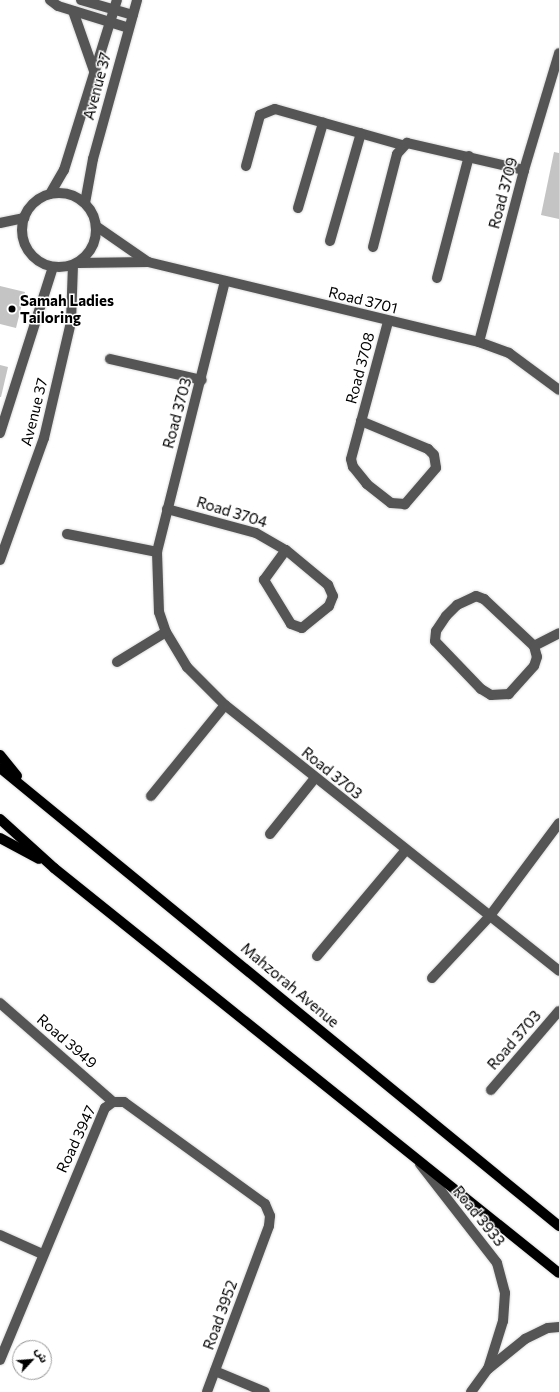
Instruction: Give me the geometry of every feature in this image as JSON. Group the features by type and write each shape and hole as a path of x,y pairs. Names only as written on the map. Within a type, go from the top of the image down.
{"main road":[{"path":"0,755 29,790"},
{"name":"Mahzorah Avenue","path":"0,768 29,790 559,1226"},
{"path":"0,819 54,868 559,1273"},
{"path":"0,838 54,868"}],"street":[{"path":"50,0 73,11 129,28"},
{"path":"81,0 116,4 133,15"},
{"name":"Avenue 37","path":"85,203 93,159 137,0"},
{"name":"Avenue 37","path":"50,194 64,170 109,22 116,4"},
{"path":"73,11 94,72"},
{"name":"Road 3709","path":"479,342 524,170 559,53"},
{"path":"246,166 260,115 266,111 275,109 402,145 412,142 524,170"},
{"path":"298,208 323,122"},
{"path":"330,241 361,133"},
{"path":"373,247 397,154 402,145"},
{"path":"437,278 469,156"},
{"path":"50,194 69,194 85,203 96,226 90,251 76,264 53,267 37,260 25,246 24,218 34,202 50,194"},
{"path":"0,224 24,218"},
{"name":"Road 3701","path":"96,226 148,262"},
{"name":"Road 3701","path":"76,264 148,262 388,322 479,342 509,353 557,386"},
{"name":"Avenue 37","path":"0,560 44,438 71,322 76,264"},
{"path":"0,433 53,267"},
{"name":"Road 3703","path":"225,282 202,380 167,509 157,552 160,612 166,632 187,667 225,705 404,851 559,971"},
{"name":"Road 3708","path":"362,421 428,449 434,455 436,468 404,504 391,503 367,484 353,467 351,459 388,322"},
{"path":"110,359 202,380"},
{"name":"Road 3704","path":"167,509 256,533 286,550 328,585 333,596 329,606 302,628 291,624 264,580 286,550"},
{"path":"67,534 157,552"},
{"path":"476,596 484,600 534,646 537,657 534,666 509,694 499,697 481,689 441,651 435,641 436,631 457,605 476,596"},
{"path":"118,662 166,632"},
{"path":"534,646 559,632"},
{"path":"151,796 225,705"},
{"path":"270,834 315,778"},
{"path":"432,978 489,917 559,823"},
{"path":"317,956 404,851"},
{"name":"Road 3949","path":"0,1003 114,1102"},
{"name":"Road 3703","path":"491,1090 559,1011"},
{"name":"Road 3947","path":"0,1360 42,1254 105,1108 114,1102 124,1102 265,1204 270,1216 269,1226 260,1247"},
{"name":"Road 3933","path":"415,1158 497,1263 505,1293 503,1321 488,1369"},
{"path":"0,1236 42,1254"},
{"name":"Road 3952","path":"206,1392 260,1247"},
{"name":"Road 3933","path":"471,1392 488,1369 525,1339 548,1328 559,1327"},
{"path":"215,1371 264,1392"}],"building":[{"path":"554,152 559,153 559,219 541,215"},
{"path":"0,286 25,292 16,328 0,324"},
{"path":"0,365 8,367 1,397 0,397"}],"place":[{"name":"Samah Ladies Tailoring","path":"12,309"}]}
